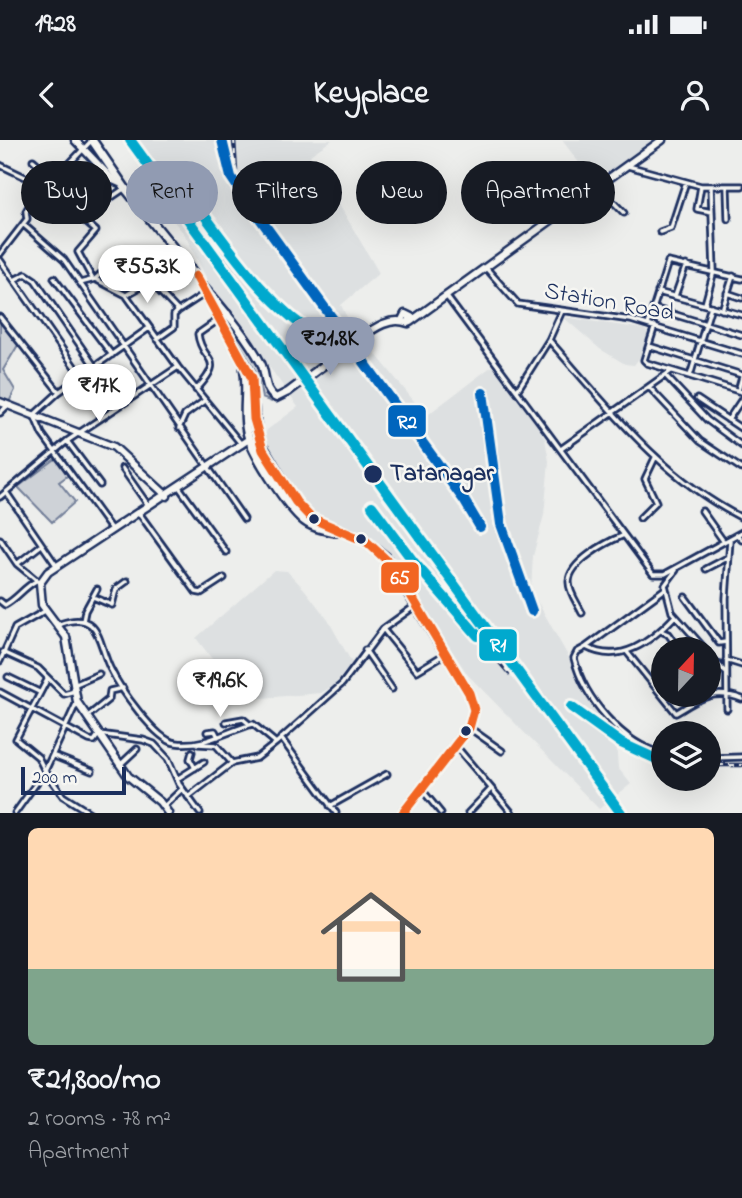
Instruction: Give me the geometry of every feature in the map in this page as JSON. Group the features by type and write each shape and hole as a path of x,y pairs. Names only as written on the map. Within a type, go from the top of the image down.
{"main road":[{"path":"92,140 123,186 196,276 252,378 255,428 262,450 305,513 367,542 386,557 446,653 472,701 473,719 469,728 421,789 410,809 403,813"},
{"path":"218,320 220,312 228,314"},
{"path":"244,364 249,439 301,518 318,528 343,532"}],"street":[{"path":"75,140 113,180 123,186 112,194"},
{"path":"70,161 92,140"},
{"path":"615,173 662,140"},
{"path":"0,165 21,175"},
{"path":"626,165 701,186 742,186"},
{"path":"660,232 671,228 686,182"},
{"path":"701,186 697,209 712,212"},
{"path":"705,304 714,271 712,186"},
{"path":"727,187 728,219"},
{"path":"615,203 624,213"},
{"path":"88,224 96,231 79,252 94,279 126,295 204,401 242,445"},
{"path":"404,317 411,316 411,322 544,224"},
{"path":"0,254 24,225 57,251 244,519"},
{"path":"80,283 94,279 121,257"},
{"path":"0,260 81,376"},
{"path":"648,325 668,262 742,278"},
{"path":"675,296 686,265"},
{"name":"Station Road","path":"484,267 492,272 503,289 518,303 655,326 742,354"},
{"path":"178,311 159,291 190,268"},
{"path":"14,280 26,274 34,280 95,367"},
{"path":"126,295 160,275 169,284"},
{"path":"196,276 228,314 262,365 269,393 276,398 377,327 427,310"},
{"path":"722,310 733,276"},
{"path":"54,278 112,355"},
{"path":"658,292 742,315"},
{"path":"157,340 175,325 174,315 178,311 204,293"},
{"path":"727,293 742,298"},
{"path":"447,297 518,389 622,536 653,574 665,574 678,568 742,531"},
{"path":"690,376 711,306"},
{"path":"653,308 742,335"},
{"path":"518,389 550,340 562,311"},
{"path":"0,317 59,392"},
{"path":"196,390 210,374 212,363 198,334 218,320"},
{"path":"649,346 742,376 740,391 645,362 649,346 655,326"},
{"path":"34,415 59,392 149,328"},
{"path":"550,340 655,458 703,495 742,518"},
{"path":"0,497 80,432 178,367"},
{"path":"561,449 672,370"},
{"path":"665,375 707,420 742,446"},
{"path":"649,387 700,441 742,469"},
{"path":"697,399 742,429"},
{"path":"728,420 742,399"},
{"path":"179,428 186,415 204,401"},
{"path":"0,402 114,446 167,496"},
{"path":"0,413 8,405"},
{"path":"34,415 55,451 112,531"},
{"path":"0,601 5,605 16,599 22,589 167,496 249,439"},
{"path":"67,442 100,485"},
{"path":"640,518 656,502 645,480 655,458"},
{"path":"122,468 149,507"},
{"path":"179,487 226,552"},
{"path":"6,492 57,567"},
{"path":"702,511 724,542"},
{"path":"139,513 196,592 201,593 224,578"},
{"path":"737,535 742,540"},
{"path":"582,613 569,586 570,576 598,547 622,536"},
{"path":"0,539 17,564 38,581 40,598 47,611 60,624 68,643 77,702 135,785 164,806 167,813"},
{"path":"727,709 726,642 730,539"},
{"path":"17,564 41,545"},
{"path":"706,569 729,557"},
{"path":"651,750 635,745 606,715 575,663 577,652 665,589 668,580 678,568"},
{"path":"93,597 112,605 116,589 127,581"},
{"path":"83,621 97,589"},
{"path":"665,589 675,616 694,637"},
{"path":"685,597 719,643 726,642"},
{"path":"188,797 232,763 251,761 276,743 342,684 383,629 416,605"},
{"path":"0,661 15,628 47,611"},
{"path":"586,646 610,654 627,652 661,631 675,616"},
{"path":"60,624 83,621 99,634 108,666 151,727 166,741 216,745 232,763"},
{"path":"383,629 417,671 446,653"},
{"path":"661,631 670,637"},
{"path":"365,650 392,689"},
{"path":"627,652 651,682"},
{"path":"2,654 32,664 64,694 99,674"},
{"path":"726,660 742,665"},
{"path":"721,667 727,674"},
{"path":"8,677 39,692"},
{"path":"48,678 29,709 16,738 38,757 63,796 90,813"},
{"path":"87,717 110,699 110,691 123,688"},
{"path":"0,692 66,730 93,741 99,734"},
{"path":"721,696 742,699"},
{"path":"15,813 54,756 77,702"},
{"path":"671,707 676,713 685,707"},
{"path":"226,722 243,719 249,724"},
{"path":"196,743 249,724 256,725 276,743"},
{"path":"469,728 502,751"},
{"path":"207,732 214,730 218,737"},
{"path":"99,734 143,740 160,749 172,765 182,789 200,813"},
{"path":"281,738 336,813"},
{"path":"160,749 166,741"},
{"path":"455,745 512,813"},
{"path":"120,765 137,749"},
{"path":"192,752 190,759 195,768"},
{"path":"54,756 92,771"},
{"path":"721,758 742,757"},
{"path":"177,779 204,762"},
{"path":"330,806 387,774"},
{"path":"164,806 182,789"},
{"path":"421,789 441,813"},
{"path":"468,813 491,789"}],"shaded area":[{"path":"123,140 332,140 310,155 314,161 232,161 232,224 342,224 342,210 379,273 341,305 354,332 336,344 364,360 375,353 426,416 492,366 536,424 545,439 549,461 544,515 533,556 531,590 588,692 615,729 618,768 631,784 599,809 468,675 387,552 373,540 316,517 265,445 267,430 298,407 208,281 185,235 176,224 218,224 218,161 137,161"},
{"path":"562,140 657,140 615,170 615,161 578,161"},
{"path":"563,317 644,329 649,334 641,356 634,365 625,364 600,349"},
{"path":"226,318 261,368 265,395 272,402 262,398 257,373 224,320"},
{"path":"0,322 18,345 3,370 15,390 8,404 0,400"},
{"path":"58,457 70,474 59,482 75,502 52,522 18,487"},
{"path":"274,570 287,571 305,590 328,620 352,663 334,685 321,693 262,698 239,694 196,638"}],"railway":[{"path":"222,140 231,177 464,500 480,527"},
{"path":"234,140 235,161"},
{"path":"211,224 270,297 286,313 323,340"},
{"path":"207,235 272,327"},
{"path":"287,349 614,798"},
{"path":"483,393 501,524 532,611"},
{"path":"372,506 413,561 509,673"},
{"path":"571,707 621,743 651,757"},
{"path":"721,765 742,765"}],"transit line":[{"name":"R1","path":"130,140 621,813"},
{"name":"R2","path":"222,140 231,177 464,500 480,527"},
{"name":"R1","path":"211,224 270,297 286,313 323,340"},
{"name":"65","path":"196,276 252,378 254,419 263,450 296,502 311,518 367,542 394,567 469,693 474,710 469,728 403,813"},
{"name":"R2","path":"483,393 501,524 532,611"},
{"name":"R1","path":"372,506 413,561 478,636"},
{"name":"R1","path":"571,707 621,743 651,757"}],"place":[{"name":"Tatanagar","path":"373,474"}]}
